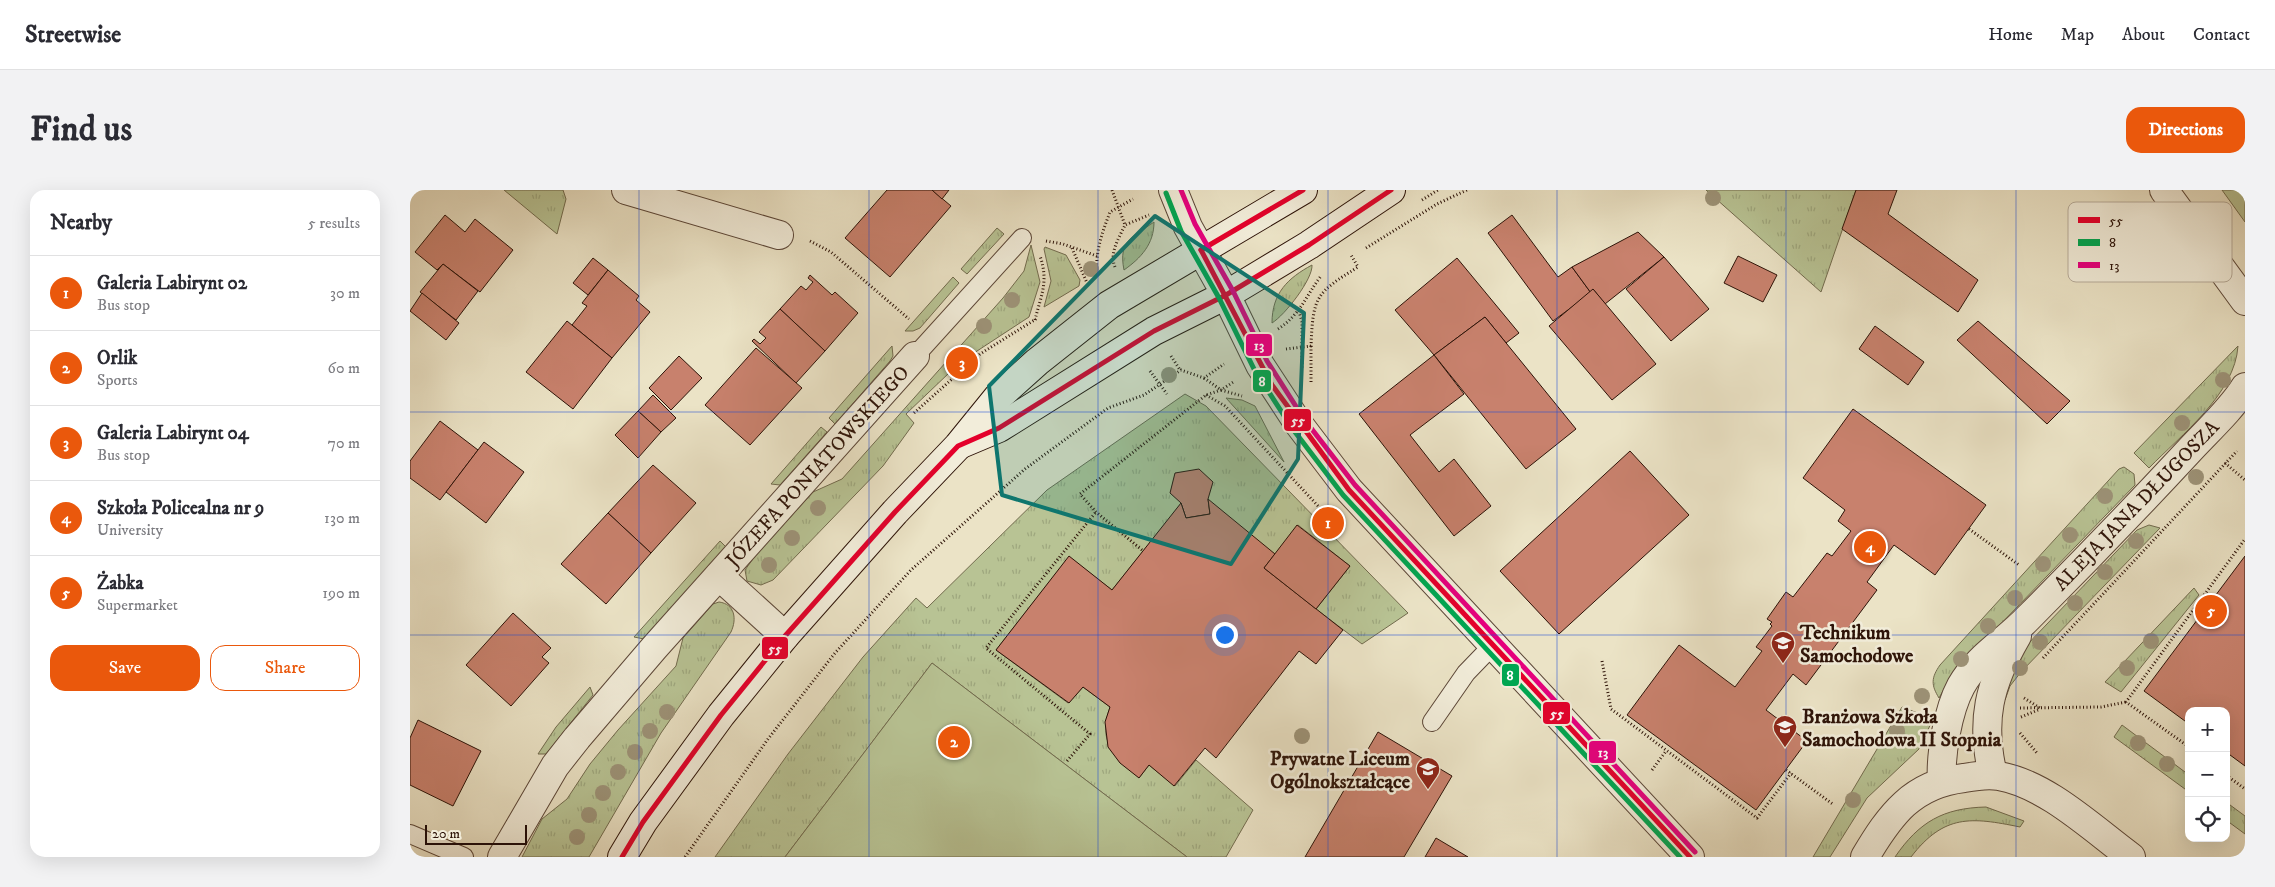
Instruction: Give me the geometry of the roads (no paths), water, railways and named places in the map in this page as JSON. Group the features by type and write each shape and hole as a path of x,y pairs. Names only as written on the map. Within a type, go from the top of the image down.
{"street":[{"path":"626,190 779,235"},
{"path":"1173,190 1188,227 1226,295 1260,365 1307,436 1349,490 1690,857"},
{"path":"622,857 643,822 721,715 784,636 895,512 958,446 997,398 1037,362 1109,305 1303,190"},
{"path":"958,446 999,428 1154,331 1226,295 1309,245 1391,190"},
{"path":"2164,190 2173,202"},
{"path":"2231,282 2245,301"},
{"name":"JÓZEFA PONIATOWSKIEGO","path":"502,857 555,766 618,690 914,356"},
{"name":"ALEJA JANA DŁUGOSZA","path":"1942,782 1942,760 1946,735 1951,712 1960,687 1984,658 2026,621 2155,488 2245,388"},
{"name":"JÓZEFA PONIATOWSKIEGO","path":"719,576 784,636"},
{"name":"ALEJA JANA DŁUGOSZA","path":"1993,775 1989,759 1986,716 1992,687 2003,660 2026,621"},
{"path":"1869,851 1895,812 1907,800 1922,790 1959,778 1993,775 2027,785 2060,804 2131,857"}],"lane":[{"path":"914,356 1030,241"},
{"path":"1432,722 1466,673 1493,645"},
{"path":"410,834 464,857"}],"place":[{"name":"Galeria Labirynt 04","path":"962,363"},
{"name":"Galeria Labirynt 02","path":"1328,523"},
{"name":"Szkoła Policealna nr 9","path":"1870,547"},
{"name":"Żabka","path":"2211,611"},
{"name":"Technikum Samochodowe","path":"1783,664"},
{"name":"Orlik","path":"954,742"},
{"name":"Branżowa Szkoła Samochodowa II Stopnia","path":"1785,748"},
{"name":"Prywatne Liceum Ogólnokształcące","path":"1428,790"}]}
